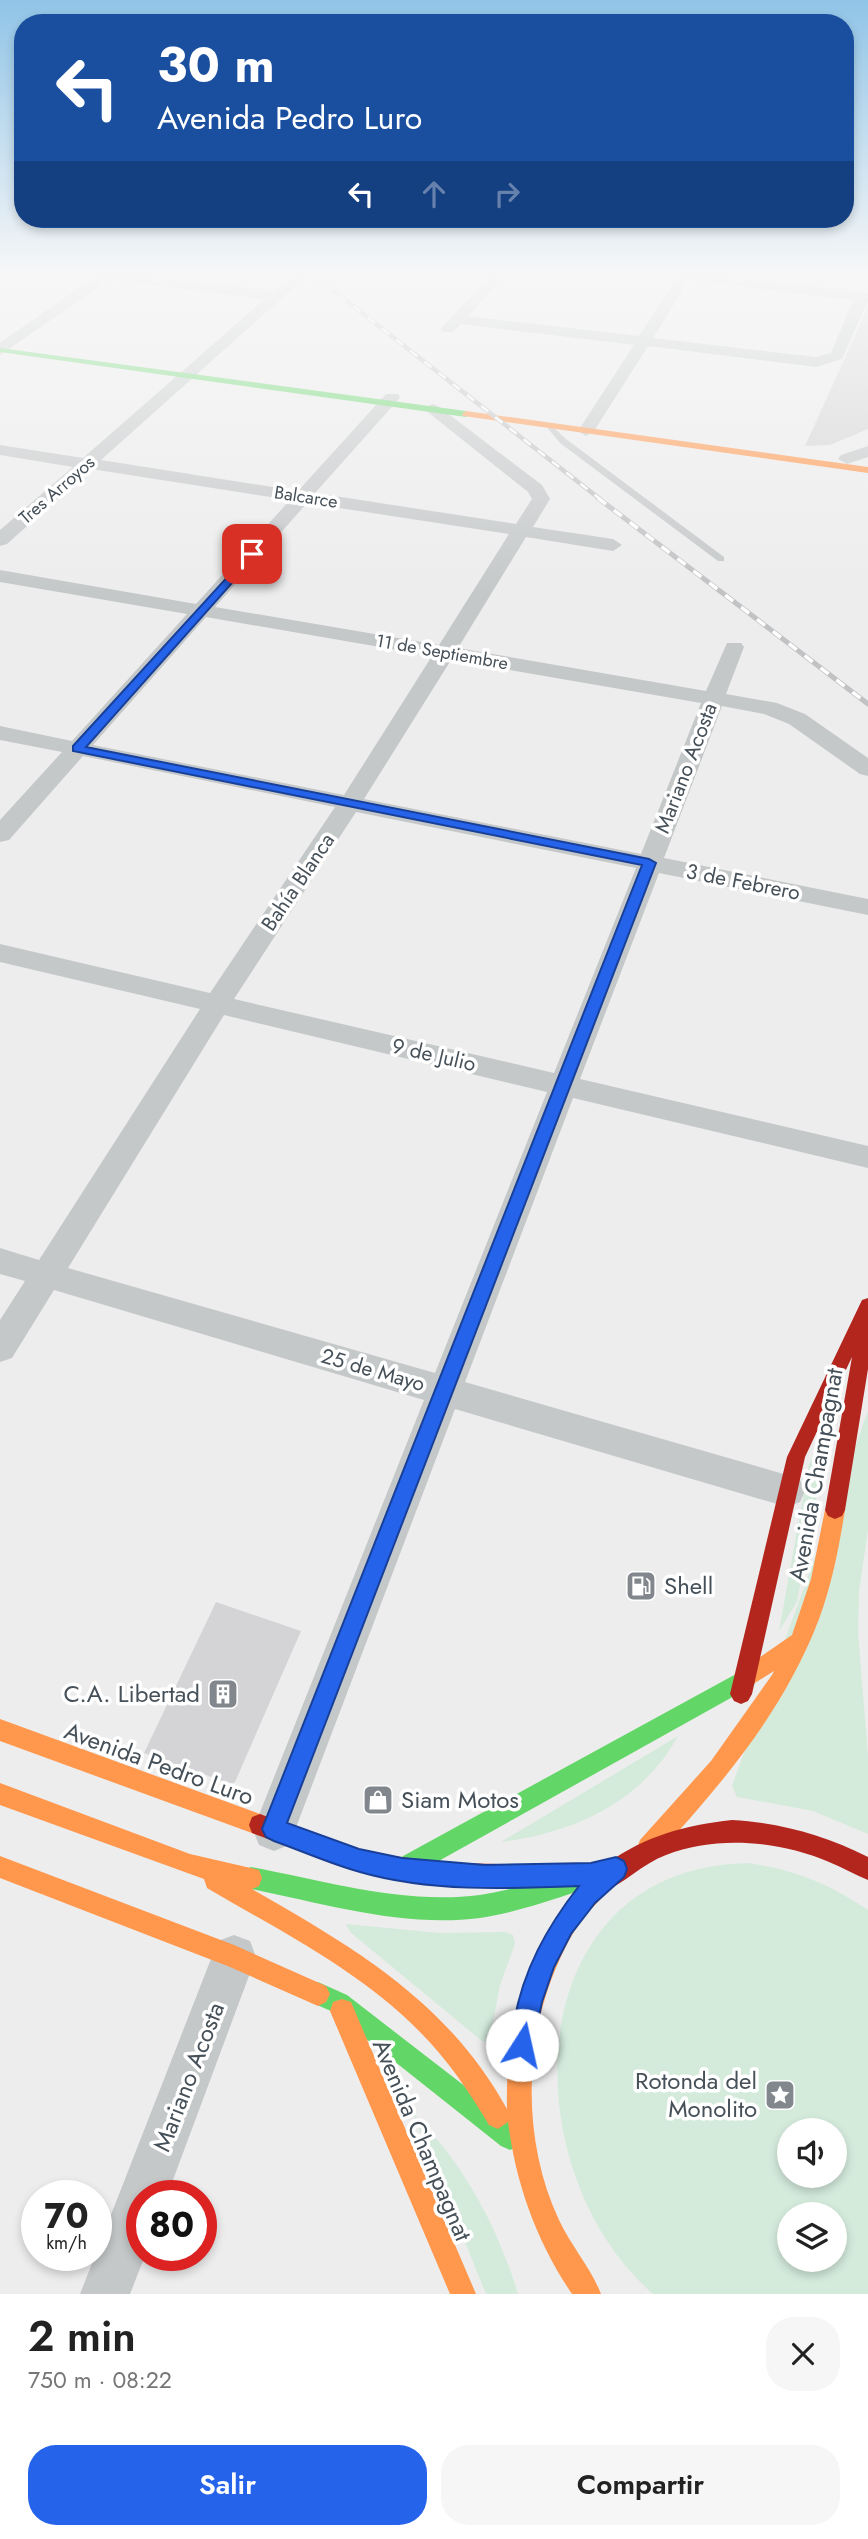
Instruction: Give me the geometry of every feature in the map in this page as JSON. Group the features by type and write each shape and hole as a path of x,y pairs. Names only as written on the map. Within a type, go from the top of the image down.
{"main road":[{"path":"242,380 868,470"},
{"path":"389,400 550,426 588,428 868,463"},
{"name":"Avenida Champagnat","path":"710,1780 747,1678 796,1457 868,1306"},
{"name":"Avenida Champagnat","path":"647,1849 734,1753 765,1705 802,1638 827,1556 868,1317"},
{"path":"402,1869 747,1678 802,1638"},
{"name":"Avenida Pedro Luro","path":"0,1730 359,1861 402,1869 485,1876 591,1874"},
{"name":"Avenida Pedro Luro","path":"0,1794 190,1865 371,1902 426,1908 458,1908 497,1903 616,1869"},
{"path":"584,2291 554,2237 531,2182 523,2140 520,2093 522,2045 530,2002 543,1961 563,1926 587,1894 616,1869 647,1849 677,1838 705,1832 751,1829 786,1834 821,1844 868,1869"},
{"name":"Avenida Pedro Luro","path":"190,1865 385,1984 416,2012 473,2075 510,2137 531,2182"},
{"name":"Avenida Pedro Luro","path":"0,1867 234,1957 339,2003 510,2137"},
{"name":"Avenida Champagnat","path":"339,2003 463,2294"}],"street":[{"name":"Tres Arroyos","path":"0,540 182,380"},
{"path":"588,428 619,380"},
{"path":"0,835 389,400"},
{"name":"Bahía Blanca","path":"0,1348 217,1004 351,803 541,499 539,492 432,409"},
{"name":"Balcarce","path":"0,450 613,545"},
{"path":"847,459 868,451"},
{"name":"11 de Septiembre","path":"0,576 713,698 784,713 820,734 868,769"},
{"name":"Mariano Acosta","path":"274,1829 734,647"},
{"name":"3 de Febrero","path":"0,733 868,907"},
{"name":"9 de Julio","path":"0,953 868,1157"},
{"name":"25 de Mayo","path":"0,1261 787,1492"},
{"name":"Mariano Acosta","path":"149,2180 234,1957"},
{"name":"Mariano Acosta","path":"106,2294 126,2241"}],"lane":[{"path":"550,426 563,441 721,559"}],"green space":[{"path":"868,1411 868,1530 859,1591 858,1632 868,1755 868,1834 813,1811 737,1797 732,1786"},
{"path":"830,1425 797,1602 779,1631 809,1464"},
{"path":"678,1736 663,1759 645,1779 603,1810 554,1831 501,1842"},
{"path":"748,1863 781,1869 811,1879 868,1910 868,2294 653,2294 607,2240 575,2175 559,2104 560,2034 578,1968 615,1915 671,1878"},
{"path":"346,1924 440,1933 505,1932 513,1935 515,1944 500,1985 490,2038 483,2042 350,1932"},
{"path":"412,2112 447,2152 477,2197 500,2244 518,2294 486,2294"}],"building":[{"path":"835,380 868,380 868,429 830,445 805,446"},
{"name":"C.A. Libertad","path":"216,1602 301,1631 235,1782 231,1784 144,1753"}],"railway":[{"path":"448,380 600,499"},
{"path":"598,498 868,704"}],"traffic: fast":[{"path":"219,380 466,414"},
{"path":"402,1869 747,1678"},
{"path":"251,1878 380,1903 459,1908 516,1899 610,1870"},
{"path":"318,1994 339,2003 510,2137"}],"traffic: slow":[{"path":"466,414 868,470"},
{"path":"648,1848 718,1769 761,1712 779,1682 814,1606 835,1510"},
{"path":"747,1678 794,1644"},
{"path":"0,1730 260,1825"},
{"path":"0,1794 190,1865 251,1878"},
{"path":"0,1867 234,1957 318,1994"},
{"path":"215,1880 345,1957 394,1992 450,2047 498,2116"},
{"path":"588,2294 558,2246 530,2177 521,2123 519,2086 529,2010 540,1974 556,1940 576,1909 601,1882"},
{"path":"342,2011 463,2294"}],"traffic: jam":[{"path":"741,1694 796,1457 868,1305"},
{"path":"835,1510 868,1317"},
{"path":"260,1825 336,1854 384,1867 452,1875 544,1876"},
{"path":"601,1882 631,1860 663,1844 697,1835 732,1831 766,1833 801,1840 835,1852 868,1869"}],"place":[{"name":"Shell","path":"641,1586"},
{"name":"C.A. Libertad","path":"223,1694"},
{"name":"Siam Motos","path":"378,1800"},
{"name":"Rotonda del Monolito","path":"780,2095"}],"route":[{"path":"252,554 77,748 649,863 274,1829 359,1861 402,1869 485,1876 540,1876 591,1874 616,1869 587,1894 563,1926 543,1961 530,2002 522,2045"}]}
